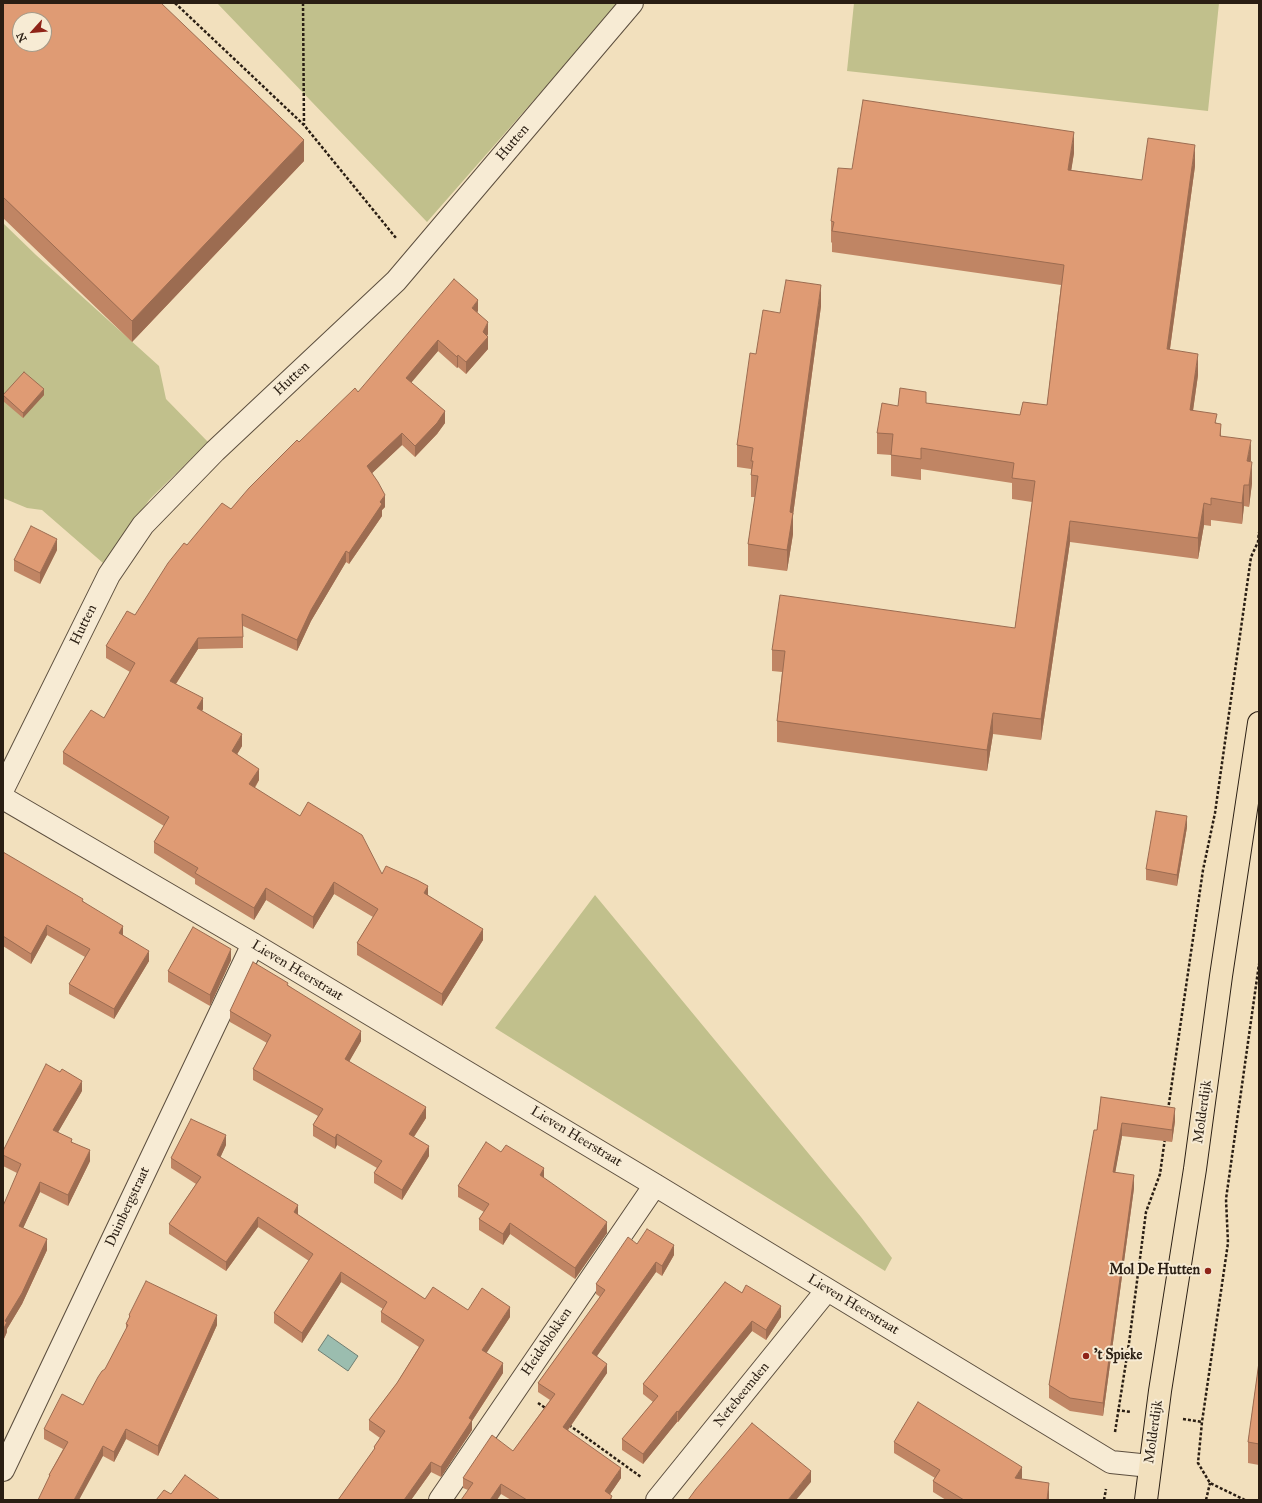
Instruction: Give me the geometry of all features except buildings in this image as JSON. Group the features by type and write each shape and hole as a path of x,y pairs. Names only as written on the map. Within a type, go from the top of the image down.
{"main road":[{"name":"Molderdijk","path":"1146,1500 1195,1169 1222,969 1259,723"}],"street":[{"name":"Hutten","path":"3,789 109,575 143,525 215,451 396,281 632,3"},
{"name":"Lieven Heerstraat","path":"3,798 253,944 655,1185 1111,1462 1150,1466"},
{"name":"Duinbergstraat","path":"3,1470 253,944"},
{"name":"Heideblokken","path":"440,1500 655,1185"},
{"name":"Netebeemden","path":"660,1496 827,1290"}],"path":[{"path":"175,3 304,126 414,260"},
{"path":"303,3 304,126"},
{"path":"1168,1114 1203,870 1215,813 1251,557 1258,542 1259,532"},
{"path":"1245,1500 1210,1483 1198,1463 1202,1422 1228,1243 1226,1199 1259,964"},
{"path":"1118,1410 1129,1343 1146,1212 1160,1174 1165,1137"},
{"path":"517,1387 548,1410"},
{"path":"567,1424 660,1496"},
{"path":"1206,1500 1210,1483"}],"shaded area":[{"path":"217,3 619,3 427,222"},
{"path":"854,3 1219,3 1208,111 847,71"},
{"path":"3,223 36,255 159,366 166,399 208,442 150,499 103,563 42,510 27,508 3,498"},
{"path":"595,895 861,1217 892,1258 885,1271 495,1028"},
{"path":"328,1335 358,1356 348,1371 318,1350"}],"place":[{"name":"Mol De Hutten","path":"1208,1271"},
{"name":"'t Spieke","path":"1086,1356"}]}
